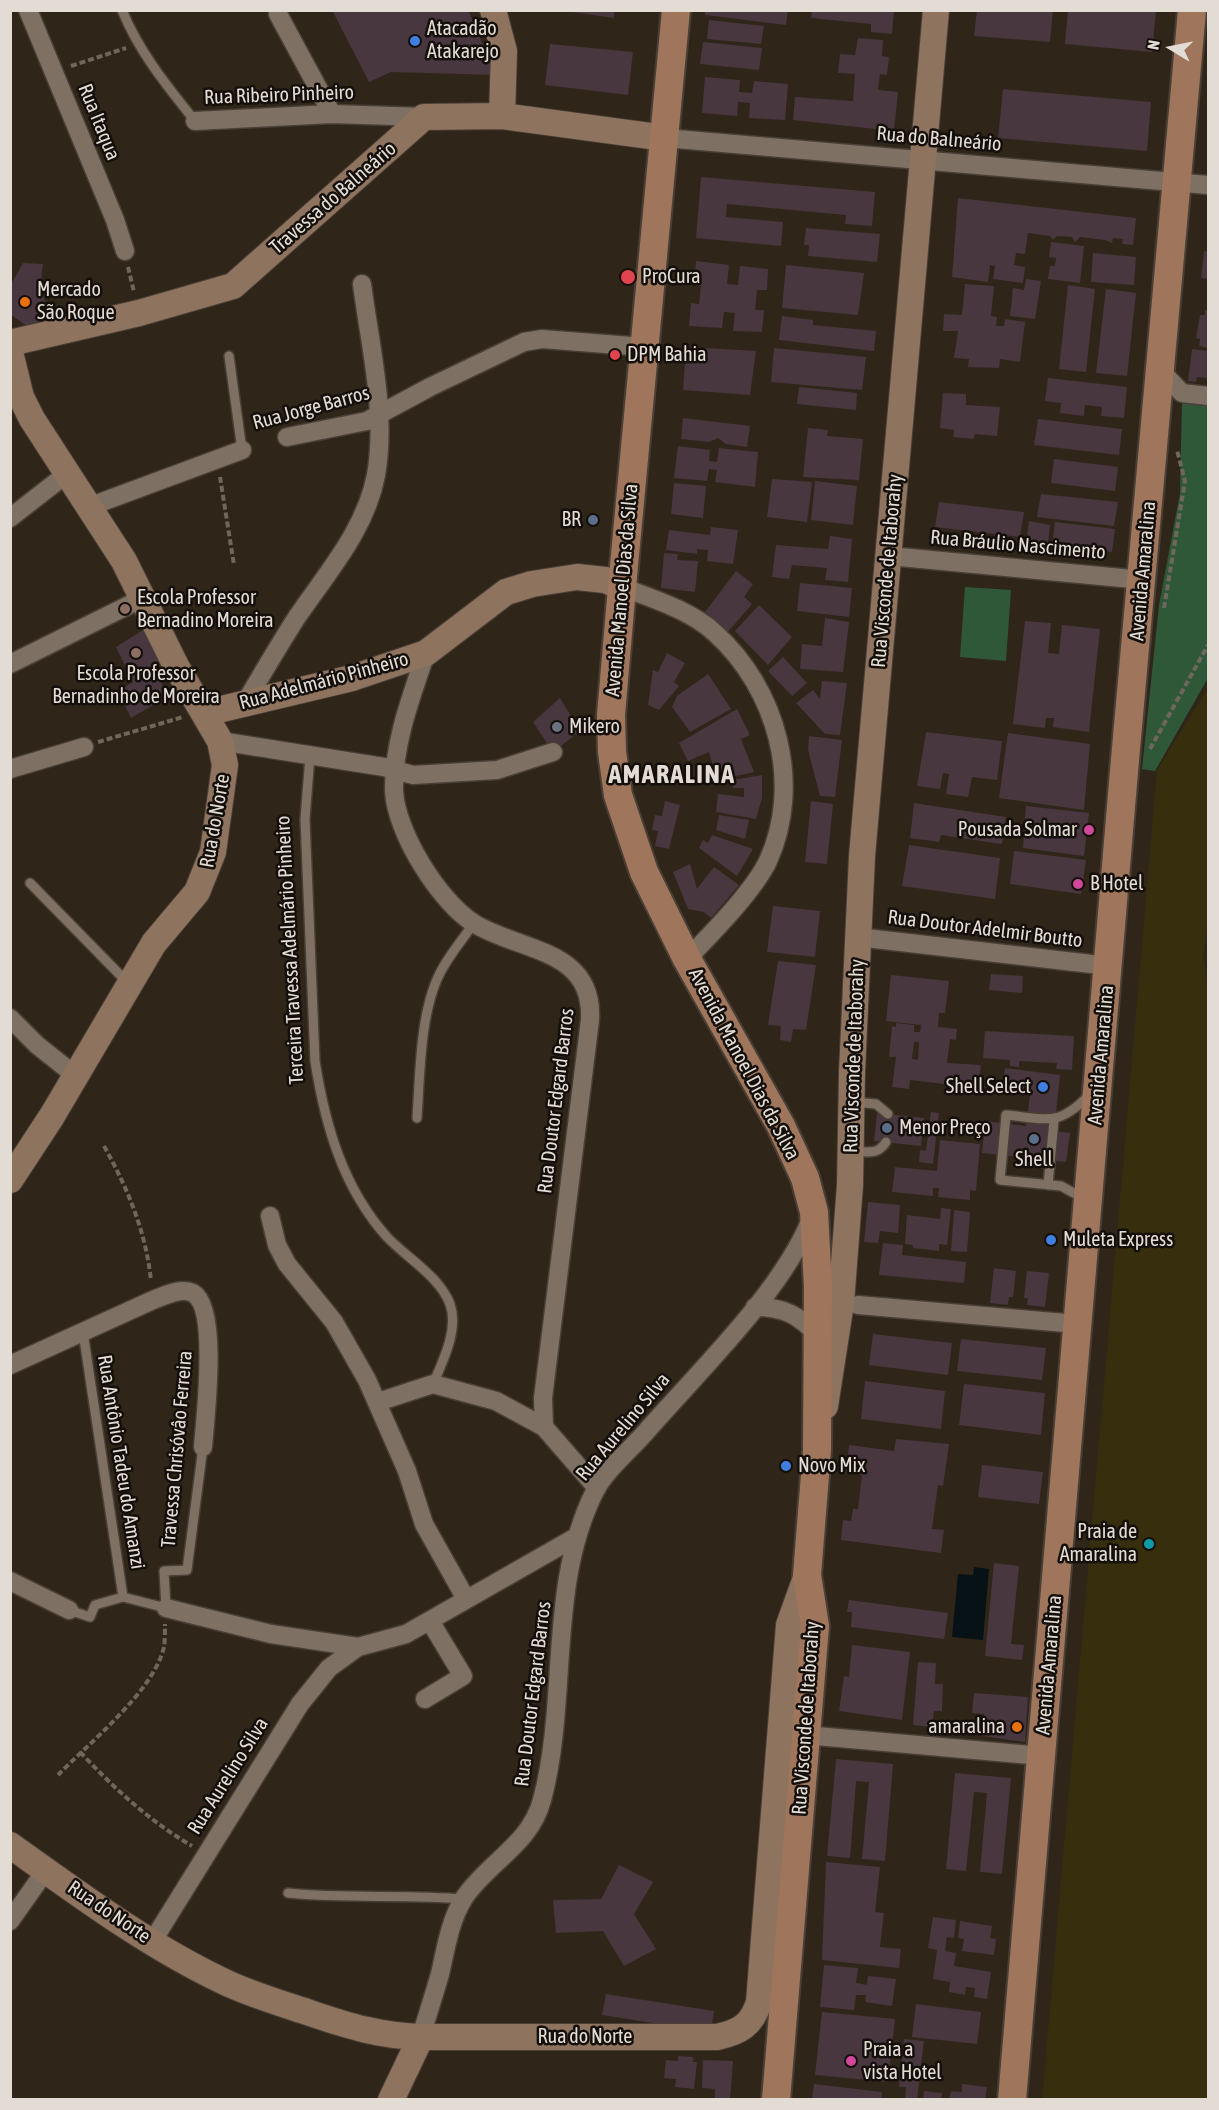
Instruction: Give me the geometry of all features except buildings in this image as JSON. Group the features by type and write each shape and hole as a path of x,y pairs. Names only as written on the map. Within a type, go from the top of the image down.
{"main road":[{"name":"Avenida Manoel Dias da Silva","path":"676,10 622,587 611,715 612,752 618,795 644,872 687,959 781,1126 805,1178 814,1212 818,1336 817,1450"},
{"name":"Avenida Amaralina","path":"1012,2100 1077,1324 1192,10"},
{"name":"Rua Visconde de Itaborahy","path":"776,2100 814,1626 807,1575 817,1450"}],"street":[{"name":"Rua Itaqua","path":"28,10 115,220 125,251"},
{"path":"493,10 504,51 502,116"},
{"name":"Rua Visconde de Itaborahy","path":"817,1450 835,1354 841,1303 851,1151 857,937 936,10"},
{"path":"273,13 332,114"},
{"name":"Rua Ribeiro Pinheiro","path":"195,121 332,114 424,117"},
{"path":"424,117 502,116 665,138"},
{"name":"Travessa do Balneário","path":"10,343 139,313 233,286 424,117"},
{"name":"Rua do Balneário","path":"665,138 1209,185"},
{"path":"245,703 358,526 376,474 379,416 362,284"},
{"name":"Rua Jorge Barros","path":"287,437 367,421 430,387 524,342 542,339 644,346"},
{"name":"Rua do Norte","path":"10,352 21,397 32,419 91,506 143,598 176,666 220,741 225,765 213,852 207,872 197,892 154,943 76,1076 10,1180"},
{"path":"1160,370 1182,393 1209,396"},
{"name":"Rua Jorge Barros","path":"91,506 242,450"},
{"path":"10,518 69,472"},
{"name":"Rua Bráulio Nascimento","path":"889,556 1143,580"},
{"name":"Rua Adelmário Pinheiro","path":"205,713 352,678 426,653 506,592 532,584 577,578 604,580 688,616 714,631 737,655 765,704 782,755 786,784 783,810 767,863 753,884 687,959"},
{"path":"10,664 143,598"},
{"name":"Rua Doutor Edgard Barros","path":"426,653 403,726 395,770 396,806 411,845 451,903 474,923 570,967 584,981 591,1005 543,1398 544,1427"},
{"path":"220,741 395,770 413,775 496,770 553,752"},
{"path":"10,769 84,747"},
{"name":"Rua Doutor Adelmir Boutto","path":"857,937 1109,966"},
{"path":"10,1018 37,1045 76,1076"},
{"name":"Rua Aurelino Silva","path":"152,1942 300,1704 329,1668 358,1647 406,1634 576,1537 597,1488 755,1307 798,1248 814,1212"},
{"path":"270,1216 277,1245 287,1264 334,1322 378,1402 406,1471 424,1524 466,1599"},
{"name":"Travessa Chrisóvâo Ferreira","path":"10,1365 153,1300 177,1292 191,1292 197,1296 206,1321 209,1357 203,1447"},
{"path":"858,1305 1077,1324"},
{"path":"755,1307 788,1311 799,1316 818,1336"},
{"path":"378,1402 434,1384 496,1401 544,1427 597,1488"},
{"name":"Rua Doutor Edgard Barros","path":"421,2037 454,1917 463,1899 473,1886 524,1836 535,1819 542,1801 552,1750 559,1662 576,1537"},
{"name":"Rua do Norte","path":"10,1845 152,1942 228,1983 265,1998 361,2030 393,2036 421,2037 717,2037 746,2027 755,2016 759,2002 789,1625 807,1575"},
{"path":"10,1581 69,1610"},
{"name":"Rua Aurelino Silva","path":"166,1608 271,1634 358,1647"},
{"path":"425,1699 463,1676 430,1621"},
{"path":"805,1735 1042,1756"},
{"path":"10,1921 46,1870"},
{"path":"391,2100 421,2037"}],"lane":[{"name":"Rua Ribeiro Pinheiro","path":"122,10 138,44 165,84 195,121"},
{"path":"229,356 242,450"},
{"name":"Terceira Travessa Adelmário Pinheiro","path":"310,756 305,819 315,1061 321,1098 330,1134 361,1204 394,1245 433,1280 450,1305 450,1336 434,1384"},
{"path":"30,883 129,984"},
{"path":"417,1118 421,1064 434,989 448,959 474,923"},
{"path":"1088,1200 1061,1186 1000,1180 1006,1115 1054,1120 1067,1116 1098,1085"},
{"path":"852,1102 876,1104 888,1114"},
{"path":"1048,1185 1054,1120"},
{"path":"851,1151 880,1151 886,1142"},
{"name":"Rua Antônio Tadeu do Amanzi","path":"83,1332 123,1597"},
{"name":"Travessa Chrisóvâo Ferreira","path":"166,1608 164,1571 187,1570 203,1447"},
{"path":"69,1610 90,1617 95,1605 123,1597 166,1608"},
{"path":"288,1893 323,1897 403,1895 463,1899"}],"path":[{"path":"54,72 138,44"},
{"path":"125,251 139,313"},
{"path":"217,459 234,565"},
{"path":"1145,758 1209,645"},
{"path":"84,747 171,719 205,713"},
{"path":"104,1146 124,1181 137,1215 148,1251 153,1300"},
{"path":"58,1775 128,1706 146,1684 164,1648 166,1608"},
{"path":"80,1752 128,1802 163,1829 206,1854"}],"green space":[{"path":"1182,400 1208,402 1208,678 1155,771 1142,769 1159,605 1180,493"},
{"path":"965,587 1011,590 1006,661 960,657"}],"sand":[{"name":"Praia de Amaralina","path":"1208,688 1208,919 1203,956 1208,988 1208,2099 1042,2100 1157,770"}],"shaded area":[{"path":"974,1567 989,1569 983,1640 952,1637 958,1574 973,1575"}],"place":[{"name":"Atacadão Atakarejo","path":"415,41"},
{"name":"ProCura","path":"628,277"},
{"name":"Mercado São Roque","path":"25,302"},
{"name":"DPM Bahia","path":"615,355"},
{"name":"BR","path":"593,520"},
{"name":"Escola Professor Bernadino Moreira","path":"125,609"},
{"name":"Escola Professor Bernadinho de Moreira","path":"136,653"},
{"name":"Mikero","path":"557,727"},
{"name":"Pousada Solmar","path":"1089,830"},
{"name":"B Hotel","path":"1078,884"},
{"name":"Shell Select","path":"1043,1087"},
{"name":"Menor Preço","path":"887,1128"},
{"name":"Shell","path":"1034,1139"},
{"name":"Muleta Express","path":"1051,1240"},
{"name":"Novo Mix","path":"786,1466"},
{"name":"Praia de Amaralina","path":"1149,1544"},
{"name":"amaralina","path":"1017,1727"},
{"name":"Praia a vista Hotel","path":"851,2061"}],"district":[{"name":"AMARALINA","path":"672,775"}]}
